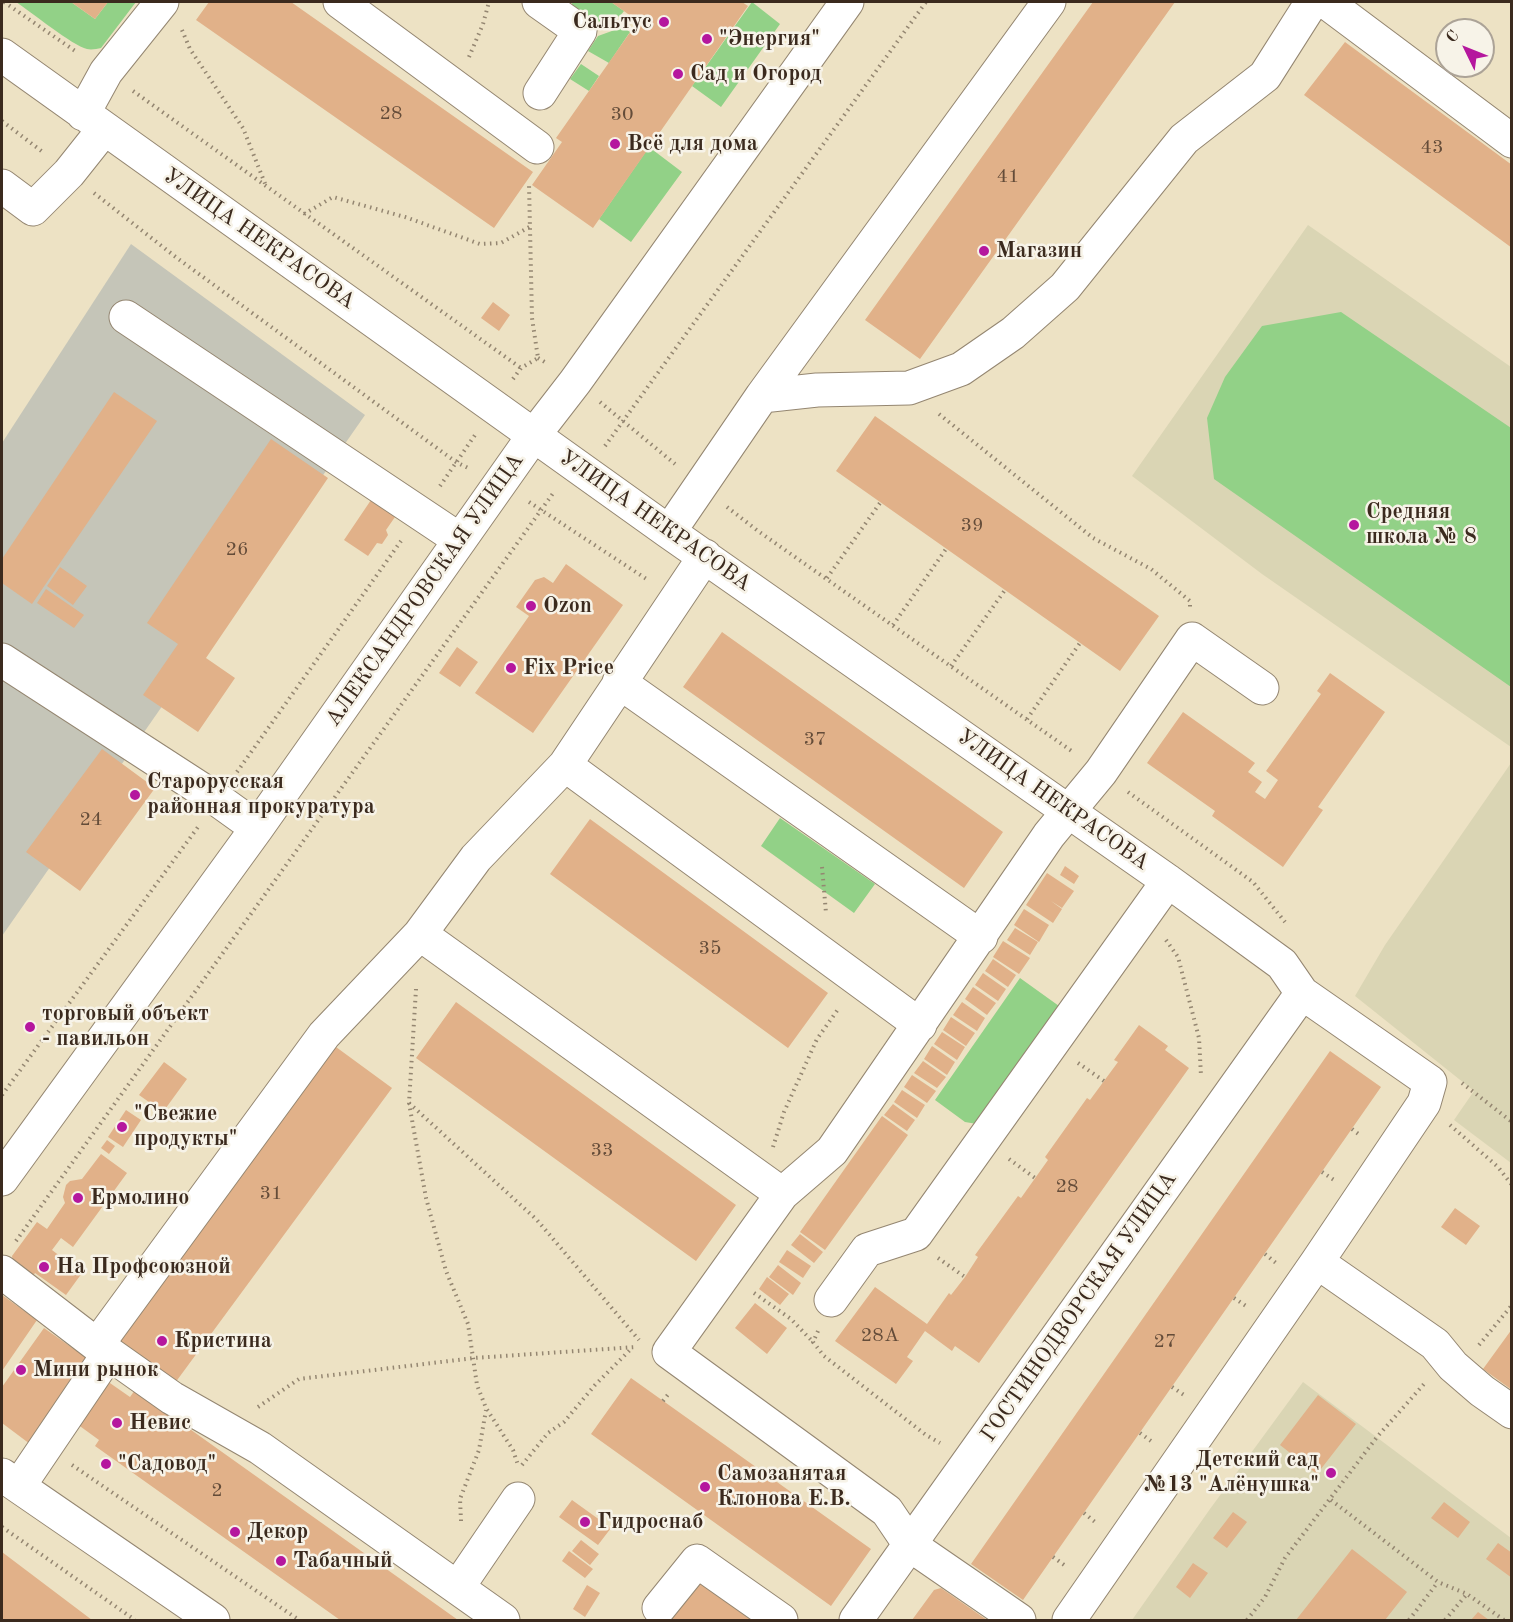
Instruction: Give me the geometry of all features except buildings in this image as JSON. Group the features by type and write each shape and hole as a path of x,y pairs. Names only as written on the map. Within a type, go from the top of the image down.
{"street":[{"path":"340,2 537,147"},
{"path":"539,2 580,31 540,93"},
{"name":"АЛЕКСАНДРОВСКАЯ УЛИЦА","path":"2,1179 847,2"},
{"path":"669,532 762,396 1049,2"},
{"path":"762,396 818,390 909,388 961,369 1012,333 1065,287 1184,139 1264,76 1312,2"},
{"path":"1326,2 1512,141"},
{"path":"2,186 33,209 69,173 94,121 106,72 170,11"},
{"name":"УЛИЦА НЕКРАСОВА","path":"2,55 669,532 1168,881 1282,964 1302,993"},
{"path":"126,317 460,540"},
{"path":"213,1620 10,1480 45,1446 103,1349 324,1035 420,934 476,858 565,765 705,556"},
{"path":"1019,1620 910,1545 887,1511 669,1352 725,1274 771,1186 832,1151 1049,835 1101,771 1192,639 1262,688"},
{"path":"2,660 218,800 256,828"},
{"path":"619,682 981,937"},
{"path":"565,765 920,1025"},
{"path":"831,1300 867,1250 916,1234 1168,881"},
{"path":"420,934 771,1186"},
{"path":"1069,1620 1424,1103 1430,1083 1302,993"},
{"name":"ГОСТИНОДВОРСКАЯ УЛИЦА","path":"856,1620 1302,993"},
{"path":"1317,1262 1435,1344 1453,1366 1482,1391 1512,1412"},
{"path":"2,1272 172,1398 260,1448 503,1620"},
{"path":"458,1587 518,1499"},
{"path":"659,1608 697,1561 781,1620"}],"path":[{"path":"4,2 106,72 520,368"},
{"path":"467,94 468,58 483,24 489,2"},
{"path":"15,1242 541,509 559,486 585,471 625,421 926,2"},
{"path":"170,11 190,49 243,128 267,187"},
{"path":"2,120 177,258 456,462 541,509 676,599"},
{"path":"529,184 532,318 538,358 575,382 625,421 758,531 1101,771 1253,882 1290,928"},
{"path":"304,214 333,197 405,217 480,244 501,243 531,226"},
{"path":"2,1095 218,800 520,368 538,358"},
{"path":"909,388 1093,538 1151,568 1190,601 1192,639"},
{"path":"827,578 880,503"},
{"path":"893,625 946,549"},
{"path":"951,666 1005,590"},
{"path":"1027,719 1080,644"},
{"path":"771,1186 776,1140 784,1112 845,971 809,816"},
{"path":"1145,913 1178,957 1199,1038 1202,1074 1197,1085"},
{"path":"420,934 409,1103 426,1197 446,1271 468,1324 477,1385 486,1408 513,1450 519,1468 548,1432 564,1422 632,1348"},
{"path":"1459,1081 1512,1122"},
{"path":"228,1428 299,1379 474,1358 632,1348 643,1345 537,1220 409,1103"},
{"path":"1424,1103 1498,1167 1512,1185"},
{"path":"725,1274 791,1319 824,1356 926,1435 949,1447"},
{"path":"813,1342 821,1325 832,1313 831,1300"},
{"path":"1247,1620 1265,1597 1285,1558 1377,1437 1422,1385 1453,1366 1476,1348 1512,1305"},
{"path":"461,1524 460,1499 479,1450 486,1408"},
{"path":"45,1446 299,1620"},
{"path":"1331,1500 1438,1582 1467,1594 1504,1620"},
{"path":"2,1527 135,1620"},
{"path":"1408,1620 1438,1582"},
{"path":"1445,1620 1467,1594"}],"shaded area":[{"name":"Средняя школа № 8","path":"1308,225 1511,367 1511,747 1262,574 1132,476"},
{"path":"131,244 365,415 2,936 2,443"},
{"path":"1511,763 1511,1163 1454,1120 1474,1091 1355,996 1385,945"},
{"name":"Детский сад №13 \"Алёнушка\"","path":"1303,1382 1511,1538 1511,1620 1132,1620"}],"green space":[{"path":"16,2 71,2 95,19 108,2 136,2 101,48 87,49 72,42"},
{"path":"573,2 611,2 624,11 620,16 597,22 571,5"},
{"path":"752,2 780,24 721,107 692,86"},
{"path":"623,27 630,32 609,63 588,51 598,36"},
{"path":"581,64 599,76 589,91 570,79"},
{"path":"649,147 682,172 631,242 599,219"},
{"name":"Средняя школа № 8","path":"1341,312 1511,428 1511,687 1214,479 1207,418 1225,377 1262,326"},
{"path":"780,818 875,884 854,913 761,846"},
{"path":"1020,978 1059,1006 983,1125 965,1122 935,1100"}],"place":[{"name":"Сальтус","path":"664,22"},
{"name":"\"Энергия\"","path":"707,39"},
{"name":"Сад и Огород","path":"678,74"},
{"name":"Всё для дома","path":"615,144"},
{"name":"Магазин","path":"984,251"},
{"name":"Средняя школа № 8","path":"1354,525"},
{"name":"Ozon","path":"531,606"},
{"name":"Fix Price","path":"511,668"},
{"name":"Старорусская районная прокуратура","path":"135,795"},
{"name":"торговый объект - павильон","path":"30,1027"},
{"name":"\"Свежие продукты\"","path":"122,1127"},
{"name":"Ермолино","path":"78,1198"},
{"name":"На Профсоюзной","path":"44,1267"},
{"name":"Кристина","path":"162,1341"},
{"name":"Мини рынок","path":"21,1370"},
{"name":"Невис","path":"117,1423"},
{"name":"\"Садовод\"","path":"106,1464"},
{"name":"Детский сад №13 \"Алёнушка\"","path":"1331,1473"},
{"name":"Самозанятая Клонова Е.В.","path":"705,1487"},
{"name":"Гидроснаб","path":"585,1522"},
{"name":"Декор","path":"235,1532"},
{"name":"Табачный","path":"281,1561"}]}
